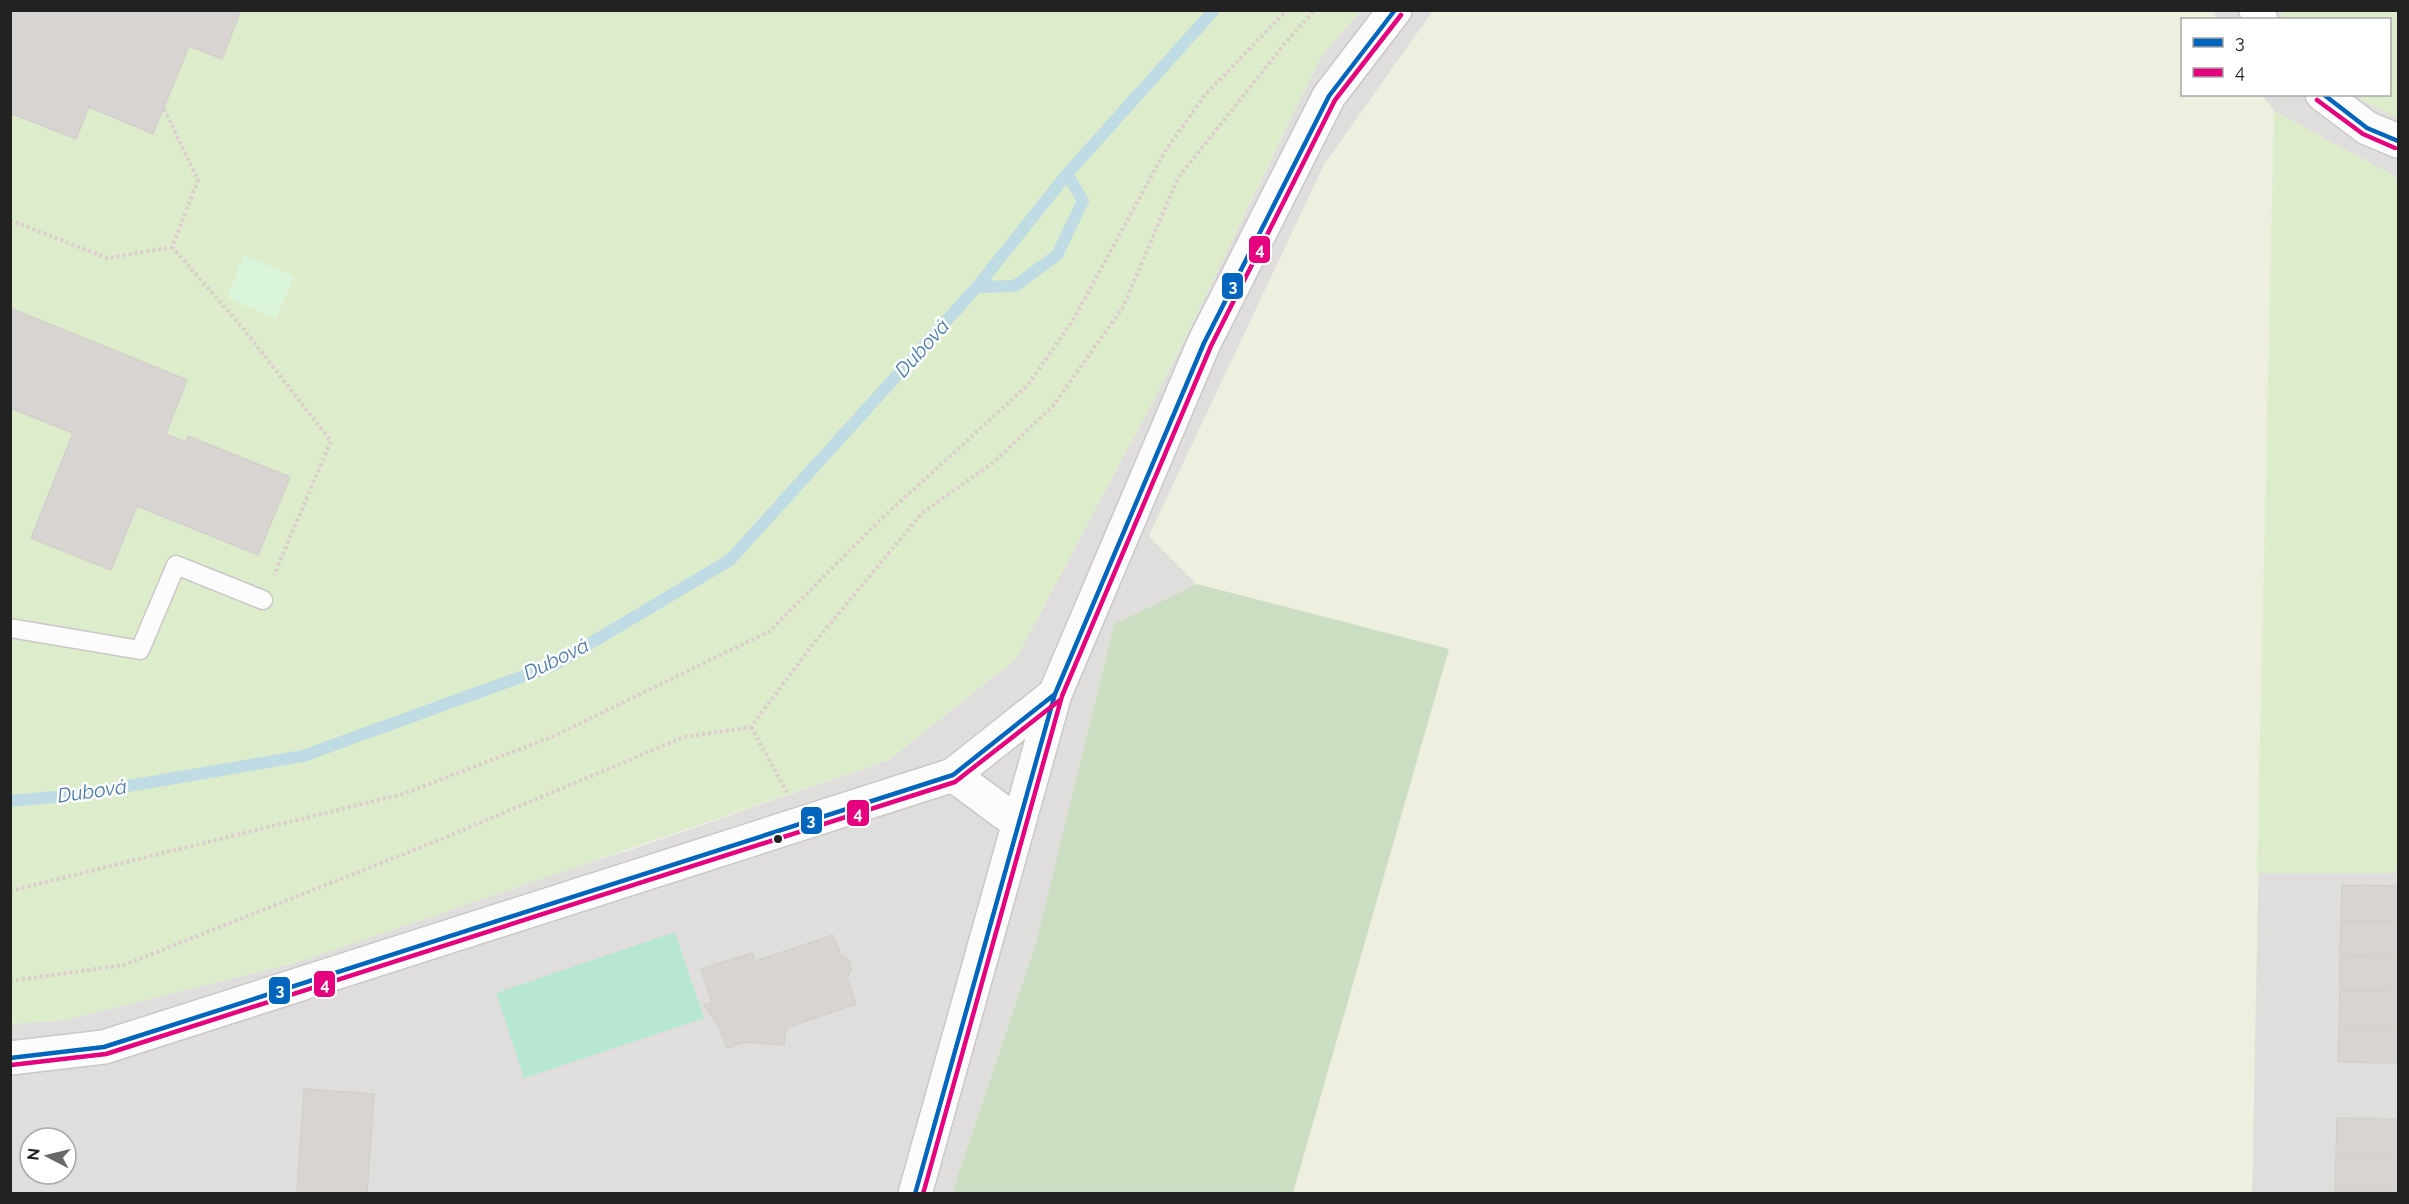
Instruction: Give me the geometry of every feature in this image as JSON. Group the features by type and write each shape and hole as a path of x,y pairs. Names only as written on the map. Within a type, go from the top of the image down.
{"street":[{"path":"915,1194 1055,694 1204,343 1329,96 1395,10"},
{"path":"2325,96 2367,128 2398,141"},
{"path":"10,1058 104,1047 953,775 1055,694"},
{"path":"953,775 1018,823"}],"lane":[{"path":"10,628 140,650 176,565 263,600"}],"path":[{"path":"10,891 406,793 554,736 770,631 880,520 1028,385 1073,320 1165,151 1205,95 1287,10"},
{"path":"10,981 124,965 439,840 684,737 751,727 810,648 922,513 994,462 1053,406 1123,307 1178,178 1290,37 1315,10"},
{"path":"164,109 198,180 172,247"},
{"path":"10,220 107,258 172,247"},
{"path":"172,247 242,327 331,441 263,600"},
{"path":"751,727 804,823"}],"shaded area":[{"path":"1361,11 1433,11 1324,165 1149,536 1197,584 1114,624 1036,943 952,1193 11,1194 11,1024 65,1020 628,851 889,760 1016,659 1172,365 1321,56"},
{"path":"2214,11 2398,11 2398,178 2274,111 2263,96 2391,96 2391,18 2216,18"},
{"path":"2257,873 2398,873 2398,1193 2252,1194"}],"green space":[{"path":"11,11 1361,11 1321,56 1172,365 1016,659 889,760 299,962 65,1020 11,1024"},
{"path":"1433,11 2214,11 2216,18 2181,18 2181,96 2263,96 2274,111 2252,1193 1293,1193 1449,649 1197,584 1149,536 1324,165"},
{"path":"2280,11 2398,11 2398,118 2370,105 2357,96 2391,96 2391,18 2284,18"},
{"path":"2274,111 2398,178 2398,873 2257,873"},
{"path":"244,255 294,276 276,319 227,298"},
{"path":"1197,584 1449,649 1293,1193 952,1193 1036,943 1114,624"},
{"path":"675,932 704,1018 524,1078 496,993"}],"building":[{"path":"10,10 241,10 222,59 189,46 153,134 89,107 76,139 10,113"},
{"path":"10,308 187,380 166,434 185,442 188,436 290,477 258,555 137,506 111,570 31,538 73,433 10,408"},
{"path":"2342,885 2398,886 2398,922 2341,921"},
{"path":"2341,921 2398,922 2398,957 2340,956"},
{"path":"833,935 841,956 849,960 851,970 847,978 856,1004 786,1028 784,1045 744,1042 727,1048 719,1026 704,1005 712,1003 701,969 752,953 755,961"},
{"path":"2340,956 2398,957 2398,992 2340,991"},
{"path":"2340,991 2398,992 2398,1027 2339,1026"},
{"path":"2339,1026 2398,1027 2398,1063 2338,1062"},
{"path":"304,1089 374,1094 367,1194 297,1193"},
{"path":"2337,1118 2398,1119 2398,1155 2336,1154"},
{"path":"2336,1154 2398,1155 2398,1190 2335,1189"},
{"path":"2335,1189 2398,1190 2398,1194 2335,1194"}],"waterway":[{"name":"Dubová","path":"10,801 76,795 303,756 554,665 730,560 977,287 1067,174 1214,10"},
{"name":"Dubová","path":"977,287 1015,286 1057,255 1083,201 1067,174"}],"transit line":[{"name":"3","path":"915,1194 1055,694 1204,343 1329,96 1395,10"},
{"name":"4","path":"923,1194 1062,696 1211,346 1335,100 1401,15"},
{"name":"3","path":"2326,96 2367,128 2398,141"},
{"name":"4","path":"2317,100 2363,134 2395,148"},
{"name":"3","path":"10,1058 104,1047 953,775 1055,694"},
{"name":"4","path":"11,1065 106,1054 955,782 1060,700"}]}
